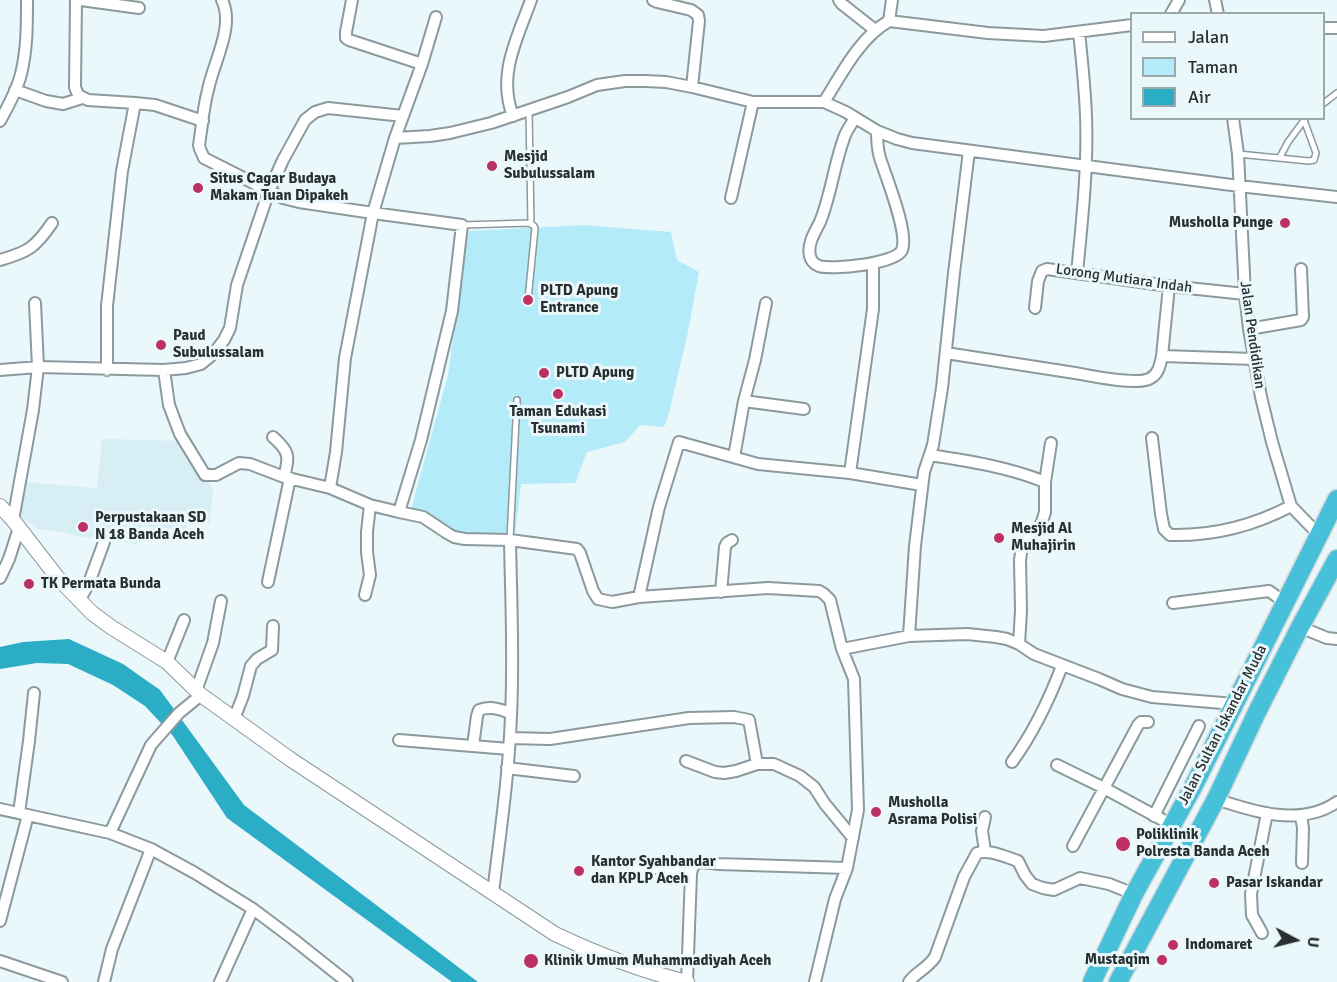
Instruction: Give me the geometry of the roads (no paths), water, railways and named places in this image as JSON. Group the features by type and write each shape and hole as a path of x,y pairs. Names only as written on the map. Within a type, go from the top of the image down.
{"highway":[{"name":"Jalan Sultan Iskandar Muda","path":"1092,982 1134,894 1192,789 1337,499"},
{"name":"Jalan Sultan Iskandar Muda","path":"1121,981 1216,799 1300,627 1337,559"},
{"path":"1161,845 1186,854"}],"street":[{"path":"0,121 21,74 27,0"},
{"path":"139,8 79,0 75,87 78,95 88,100 155,105 203,122"},
{"path":"222,0 226,24 208,89 199,145 204,158 283,198 462,225 452,310 421,440 399,512"},
{"path":"352,0 346,32 348,40 422,64"},
{"path":"513,116 507,94 509,61 531,0"},
{"path":"653,0 691,10 698,15 692,87"},
{"path":"839,0 875,30"},
{"path":"889,21 892,0"},
{"path":"330,488 336,452 345,357 373,213 395,138 422,64 436,17"},
{"path":"824,102 858,50 875,30 889,21 988,33 1044,36 1130,25"},
{"path":"1077,273 1086,165 1086,117 1078,32"},
{"path":"395,138 450,133 491,123 597,85 625,81 666,82 753,102 824,102 877,130 912,143 1337,197"},
{"path":"15,90 46,101 63,104 82,98"},
{"path":"731,198 753,102"},
{"path":"106,370 108,295 122,171 135,103"},
{"path":"0,370 38,367 164,370 201,364 213,354 230,328 237,285 269,191 305,120 315,112 328,108 403,116"},
{"path":"855,118 839,151 821,219 810,244 810,258 815,264 823,267 873,263 897,256 901,252 902,230 877,145 877,130"},
{"name":"Jalan Pendidikan","path":"1233,120 1238,154 1245,294 1254,359 1272,442 1291,506 1320,536"},
{"path":"909,636 922,484 930,455 942,388 969,151"},
{"path":"0,260 23,253 35,245 52,223"},
{"path":"850,473 873,309 873,263"},
{"name":"Lorong Mutiara Indah","path":"1035,308 1038,281 1042,271 1047,269 1245,294"},
{"path":"1249,329 1301,320 1303,317 1301,269"},
{"path":"946,353 1102,377 1141,381 1150,379 1155,375 1162,356 1169,286"},
{"path":"0,578 9,559 16,524 33,410 38,367 35,303"},
{"path":"734,457 766,303"},
{"path":"1162,356 1254,359"},
{"path":"164,370 170,405 180,434 205,475 216,475 239,463 244,463 330,488 369,505 423,517 454,537 510,540 576,549 580,553 598,599 612,602 639,597 768,588 819,591 824,594 830,600 842,649 854,679 858,810 847,868 835,899 815,982"},
{"path":"744,402 804,410"},
{"path":"268,582 288,464 288,453 273,437"},
{"path":"1152,438 1161,514 1164,529 1170,535 1223,531 1268,518 1291,506"},
{"path":"639,597 659,507 679,442 758,464 850,473 922,484"},
{"path":"1019,644 1022,546 1038,529 1045,512 1045,482 1051,443"},
{"path":"930,455 992,465 1045,482"},
{"path":"365,595 370,575 367,552 369,505"},
{"path":"0,506 57,577 92,613 167,662 199,693 290,759 555,934 589,950 684,982 691,868 695,864 700,862 847,868"},
{"path":"493,893 511,713 510,540"},
{"path":"721,591 725,547 732,540"},
{"path":"79,601 89,584 104,542"},
{"path":"1173,603 1269,591 1286,603"},
{"path":"110,833 151,745 199,693 213,643 220,601"},
{"path":"167,662 184,620"},
{"path":"234,719 251,666 257,659 272,650 273,626"},
{"path":"1300,627 1328,638 1337,639"},
{"path":"842,649 909,636 967,633 1007,639 1062,666 1122,689 1152,697 1234,704"},
{"path":"1012,762 1035,727 1062,666"},
{"path":"0,921 23,814 34,693"},
{"path":"472,746 479,710 490,708 511,713"},
{"path":"399,740 472,746 550,739 689,718 734,717 749,720 757,764"},
{"path":"1073,846 1138,725 1148,722"},
{"path":"1154,816 1199,726"},
{"path":"686,761 724,773 757,764 774,764 800,776 814,787 853,838"},
{"path":"1058,765 1172,825"},
{"path":"507,768 574,776"},
{"path":"1216,799 1247,810 1301,816 1327,809 1337,802"},
{"path":"0,809 110,833 151,849 253,909 347,982"},
{"path":"1262,933 1252,915 1251,894 1267,813"},
{"path":"1301,816 1302,863"},
{"path":"985,817 982,831 985,851"},
{"path":"104,982 112,949 151,849"},
{"path":"909,982 927,968 935,957 964,877 977,853 985,851 1018,861 1024,875 1032,884 1043,888 1054,890 1080,878 1109,884 1134,894"},
{"path":"638,868 691,868"},
{"path":"220,982 253,909"},
{"path":"0,961 32,977 62,982"}],"lane":[{"path":"528,300 535,228 531,224 529,111"},
{"path":"1280,158 1288,142 1304,120"},
{"path":"1238,154 1309,161 1315,158 1316,153 1305,120"},
{"path":"462,225 531,224"},
{"path":"510,540 517,400"}],"water":[{"path":"69,639 123,664 160,690 244,805 478,982 452,982 227,818 173,736 145,706 113,685 68,664 37,663 0,669 0,647 23,642"}],"place":[{"name":"Mesjid Subulussalam","path":"492,166"},
{"name":"Situs Cagar Budaya Makam Tuan Dipakeh","path":"198,188"},
{"name":"Musholla Punge","path":"1285,223"},
{"name":"PLTD Apung Entrance","path":"528,300"},
{"name":"Paud Subulussalam","path":"161,345"},
{"name":"PLTD Apung","path":"544,373"},
{"name":"Taman Edukasi Tsunami","path":"558,394"},
{"name":"Perpustakaan SD N 18 Banda Aceh","path":"83,527"},
{"name":"Mesjid Al Muhajirin","path":"999,538"},
{"name":"TK Permata Bunda","path":"29,584"},
{"name":"Musholla Asrama Polisi","path":"876,812"},
{"name":"Poliklinik Polresta Banda Aceh","path":"1123,844"},
{"name":"Kantor Syahbandar dan KPLP Aceh","path":"579,871"},
{"name":"Pasar Iskandar","path":"1214,883"},
{"name":"Indomaret","path":"1173,945"},
{"name":"Mustaqim","path":"1162,960"},
{"name":"Klinik Umum Muhammadiyah Aceh","path":"531,961"}]}
